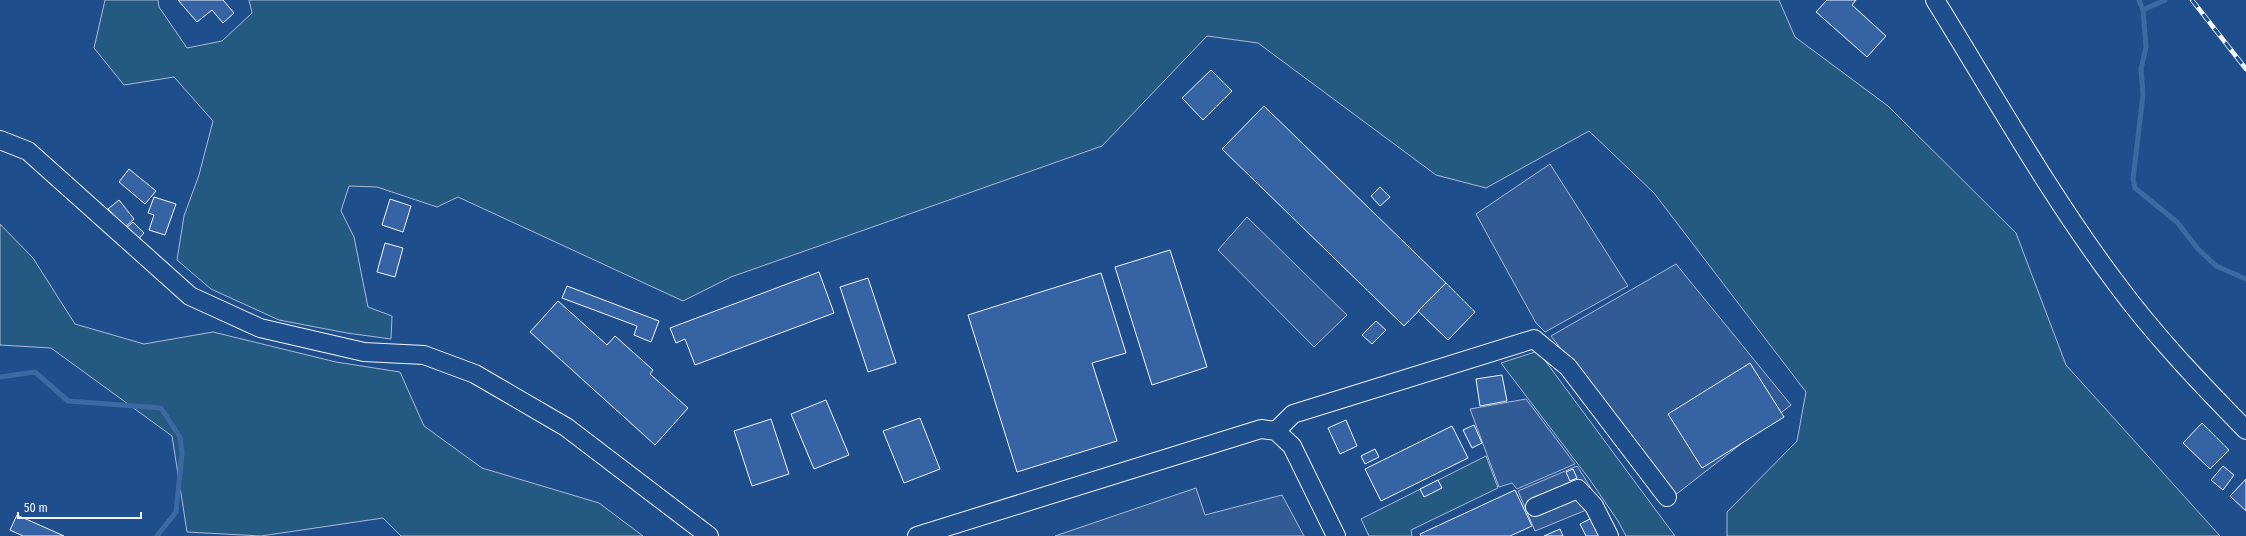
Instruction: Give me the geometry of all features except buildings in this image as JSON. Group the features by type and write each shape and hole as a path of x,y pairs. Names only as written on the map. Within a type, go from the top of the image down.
{"street":[{"path":"1935,0 2075,225 2112,277 2184,366 2246,430"},
{"path":"0,140 28,151 190,296 260,328 364,352 424,355 475,374 566,427 708,536"},
{"path":"1276,430 1294,414 1534,339 1568,367 1667,497"},
{"path":"917,536 1261,429 1276,430 1292,446 1336,536"},
{"path":"1535,507 1578,489 1594,506 1609,536"}],"shaded area":[{"path":"105,0 158,0 159,7 187,48 222,41 252,13 249,0 1779,0 1795,37 1888,106 2016,233 2066,365 2220,536 1727,536 1727,512 1797,441 1806,392 1654,193 1589,131 1486,188 1436,175 1258,43 1207,36 1102,146 731,277 683,301 458,197 437,207 377,187 349,186 341,211 354,237 368,307 392,316 391,339 347,333 279,320 211,289 177,260 184,216 199,175 213,121 174,77 124,85 94,48"},
{"path":"1550,164 1628,286 1545,332 1536,323 1476,214"},
{"path":"1247,217 1347,315 1314,347 1218,250"},
{"path":"0,224 33,258 75,324 144,344 213,332 336,362 400,372 424,426 482,468 599,503 643,536 401,536 383,518 261,536 187,532 172,436 51,348 0,345"},
{"path":"1676,264 1791,405 1674,496 1551,336"},
{"path":"1538,351 1675,536 1626,536 1618,521 1590,480 1501,363"},
{"path":"1526,399 1575,464 1517,489 1512,483 1499,487 1470,409"},
{"path":"1486,456 1498,488 1411,530 1412,536 1369,536 1361,519"},
{"path":"1577,466 1601,504 1535,531 1518,491"},
{"path":"1196,488 1205,515 1282,495 1304,536 1055,536"}],"waterway":[{"path":"2139,0 2143,10 2146,47 2141,69 2143,95 2133,179 2135,188 2177,222 2198,249 2216,266 2246,279"},
{"path":"2143,10 2165,0"},
{"path":"0,377 35,372 68,401 161,408 180,437 182,453 176,512 157,536"}],"railway":[{"path":"2192,0 2246,69"}]}
